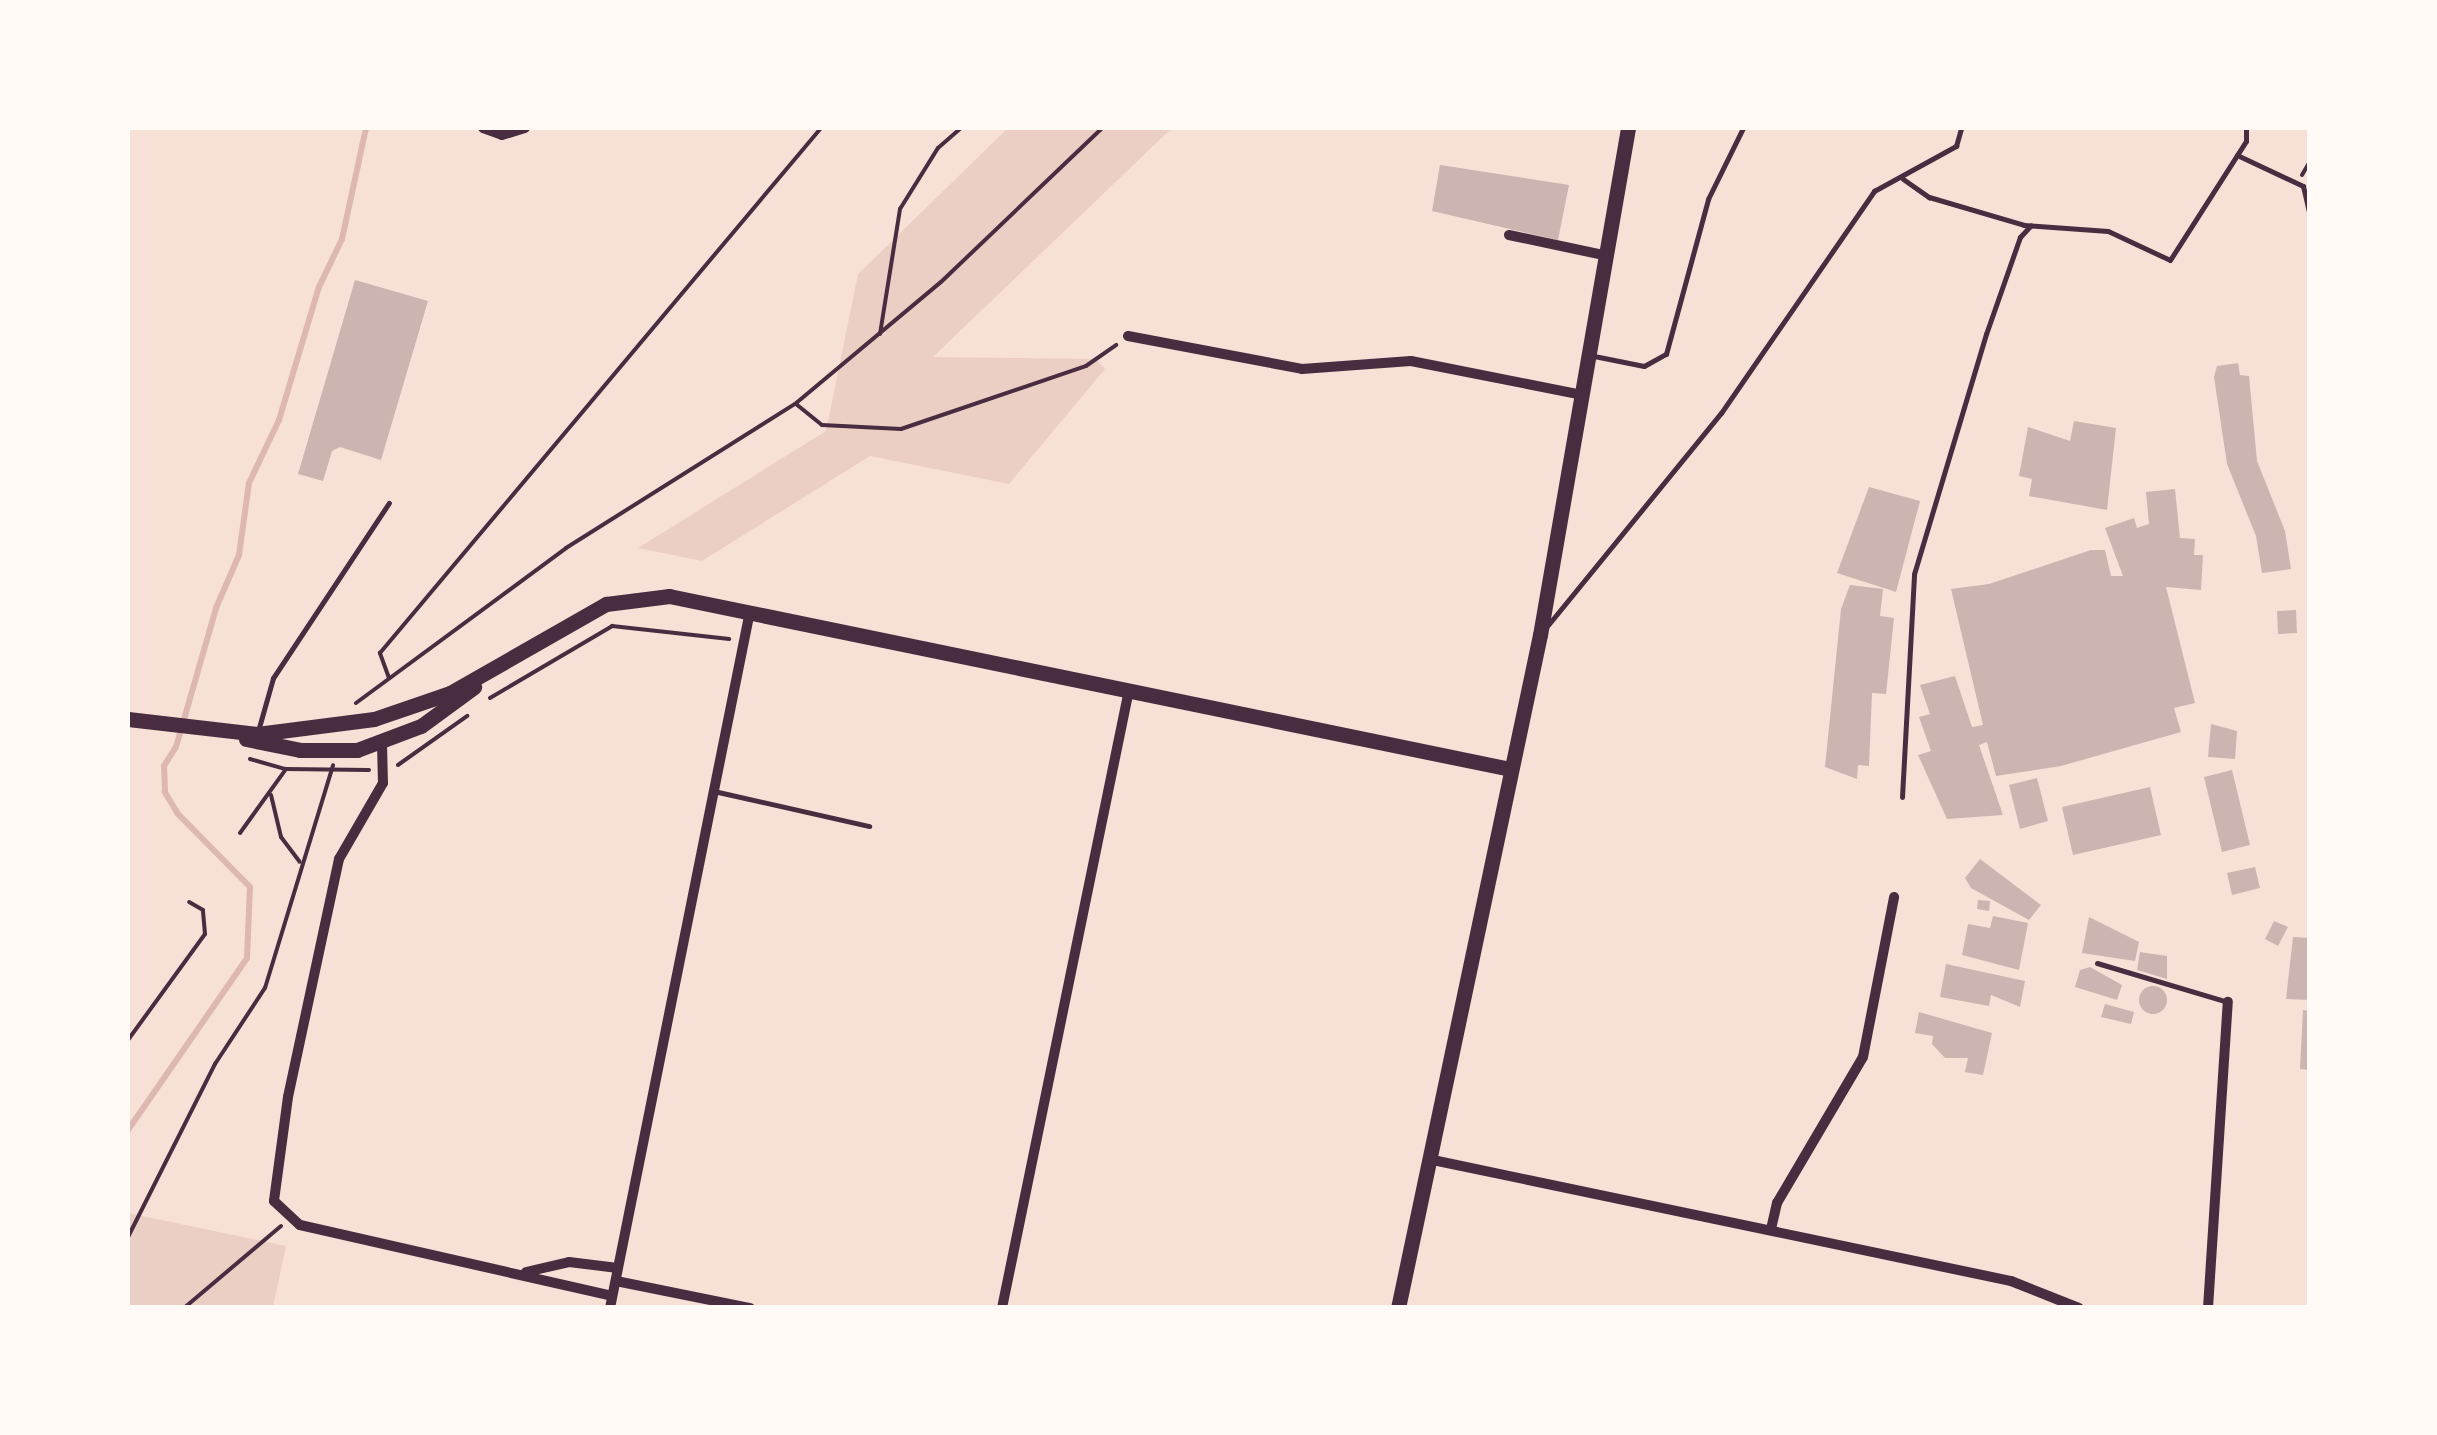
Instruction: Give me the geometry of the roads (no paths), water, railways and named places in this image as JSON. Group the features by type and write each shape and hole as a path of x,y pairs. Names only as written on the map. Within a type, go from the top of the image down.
{"main road":[{"path":"1398,1308 1540,636 1578,394 1628,128"},
{"path":"128,719 257,734 374,719 436,700 616,600 669,596 1510,770"},
{"path":"218,732 290,750 332,752 382,743 442,713 492,671"}],"street":[{"path":"483,128 502,135 525,128"},
{"path":"1510,236 1603,255"},
{"path":"1128,336 1302,369 1412,362 1578,394"},
{"path":"382,743 384,783 341,852 273,1191 288,1220 526,1272 611,1302 718,792 750,610"},
{"path":"1002,1308 1129,690"},
{"path":"1771,1230 1777,1204 1863,1057 1894,897"},
{"path":"2208,1308 2228,1002"},
{"path":"1428,1159 2011,1281 2079,1308"},
{"path":"526,1272 569,1262 618,1268"},
{"path":"616,1281 750,1308"}],"lane":[{"path":"1586,354 1644,366 1666,354 1702,216 1743,128"},
{"path":"1540,636 1720,414 1874,192 1956,146 1961,128"},
{"path":"1903,179 1930,197 2031,225 2108,231 2170,260 2237,155 2246,128"},
{"path":"2237,155 2303,186 2310,216"},
{"path":"1902,798 1914,574 1986,334 2020,237 2031,225"},
{"path":"257,734 273,678 389,504"},
{"path":"718,792 869,826"},
{"path":"2097,963 2228,1002"}],"waterway":[{"path":"128,1130 247,958 250,887 178,814 165,792 164,766 176,747 216,608 239,555 249,483 279,420 319,287 342,239 366,128"}]}
